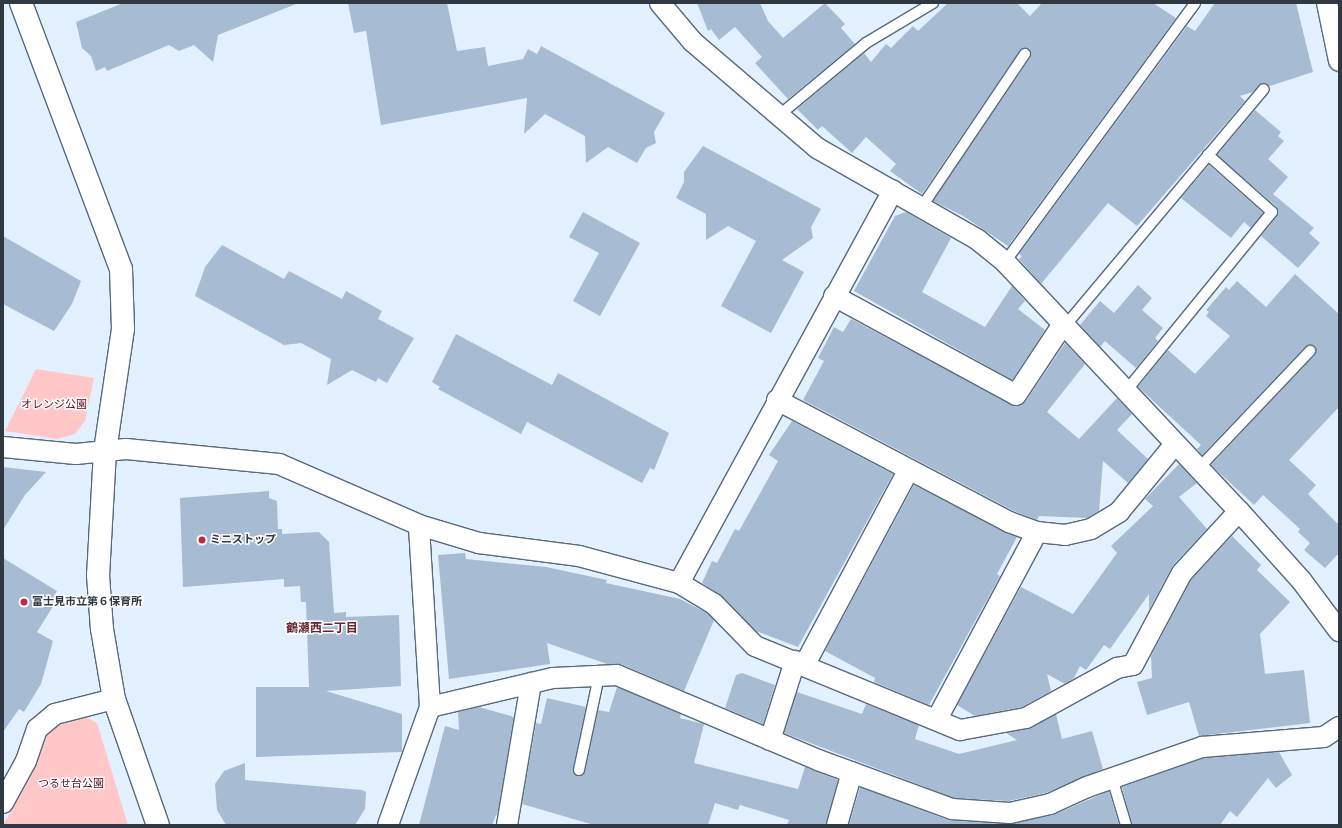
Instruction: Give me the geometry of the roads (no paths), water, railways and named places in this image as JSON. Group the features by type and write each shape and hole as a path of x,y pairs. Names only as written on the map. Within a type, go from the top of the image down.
{"street":[{"path":"21,3 121,269 123,329 105,451 98,574 102,629 114,699 158,825"},
{"path":"660,3 693,42 777,117 817,148 893,190 921,208 978,240 1005,262 1239,511 1301,580 1339,631"},
{"path":"1327,3 1336,27 1339,61"},
{"path":"679,583 777,400 893,190"},
{"path":"834,296 1016,395 1064,325"},
{"path":"777,400 908,471 1009,522 1037,532 1065,535 1092,528 1120,512 1175,444"},
{"path":"3,447 57,453 126,449 278,464 419,525 479,543 579,556 679,583 714,604 755,646 800,662 937,718 960,730 1026,718 1118,668 1133,665 1182,573 1239,511"},
{"path":"770,740 800,662 908,471"},
{"path":"388,825 430,707 419,525"},
{"path":"937,718 1037,532"},
{"path":"430,707 531,683 617,675 770,740 952,809 1010,813 1050,804 1112,778 1202,747 1324,737 1339,727"},
{"path":"512,824 531,683"},
{"path":"3,803 26,761 37,729 55,714 114,699"},
{"path":"837,825 852,772"}],"lane":[{"path":"777,117 866,43 933,3"},
{"path":"1005,262 1195,3"},
{"path":"921,208 1025,54"},
{"path":"1064,325 1264,89"},
{"path":"1126,391 1272,212 1208,155"},
{"path":"1198,469 1310,351"},
{"path":"579,770 599,676"},
{"path":"1112,778 1126,825"}],"place":[{"name":"ミニストップ","path":"202,540"},
{"name":"富士見市立第６保育所","path":"24,602"}],"district":[{"name":"鶴瀬西二丁目","path":"322,629"}],"park label":[{"name":"オレンジ公園","path":"54,405"},
{"name":"つるせ台公園","path":"71,784"}]}
